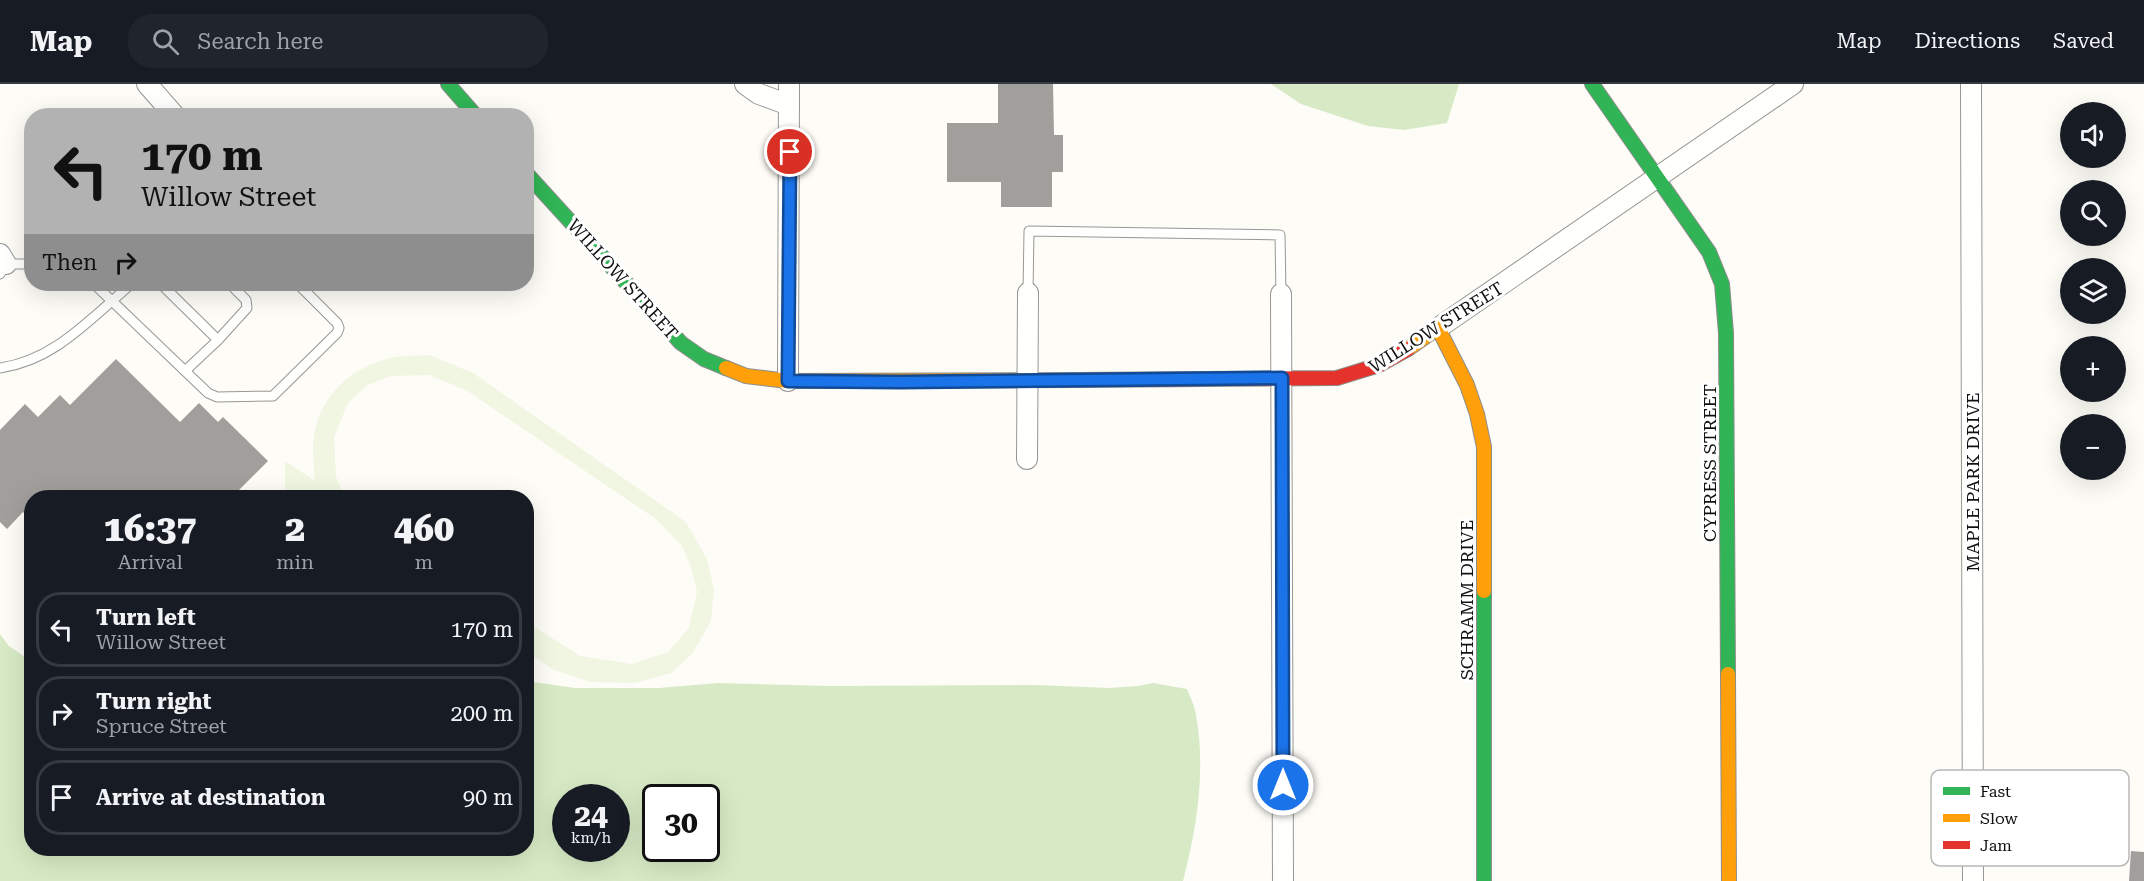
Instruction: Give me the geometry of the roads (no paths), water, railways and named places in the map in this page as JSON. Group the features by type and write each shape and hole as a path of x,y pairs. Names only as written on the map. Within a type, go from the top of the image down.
{"street":[{"path":"147,84 168,108"},
{"path":"448,84 469,108"},
{"path":"745,84 759,94 789,105"},
{"path":"788,381 789,84"},
{"name":"CYPRESS STREET","path":"1592,84 1714,262 1722,284 1726,310 1729,881"},
{"name":"WILLOW STREET","path":"534,182 681,343 732,372 760,379 1028,381 1337,378 1359,374 1386,363 1793,84"},
{"name":"MAPLE PARK DRIVE","path":"1971,84 1973,770"},
{"path":"1027,459 1028,293"},
{"path":"1281,294 1283,881"},
{"name":"SCHRAMM DRIVE","path":"1438,328 1472,392 1484,447 1484,881"},
{"name":"MAPLE PARK DRIVE","path":"1973,866 1973,881"}],"lane":[{"path":"1028,293 1029,231 1280,235 1281,294"},
{"path":"2,264 24,264"},
{"path":"101,291 207,393 217,398 265,398 278,392 337,333 339,328 337,323 305,291"},
{"path":"0,368 18,365 43,356 67,341 123,291"},
{"path":"168,291 218,339"},
{"path":"185,371 247,308 246,300 237,291"}]}
